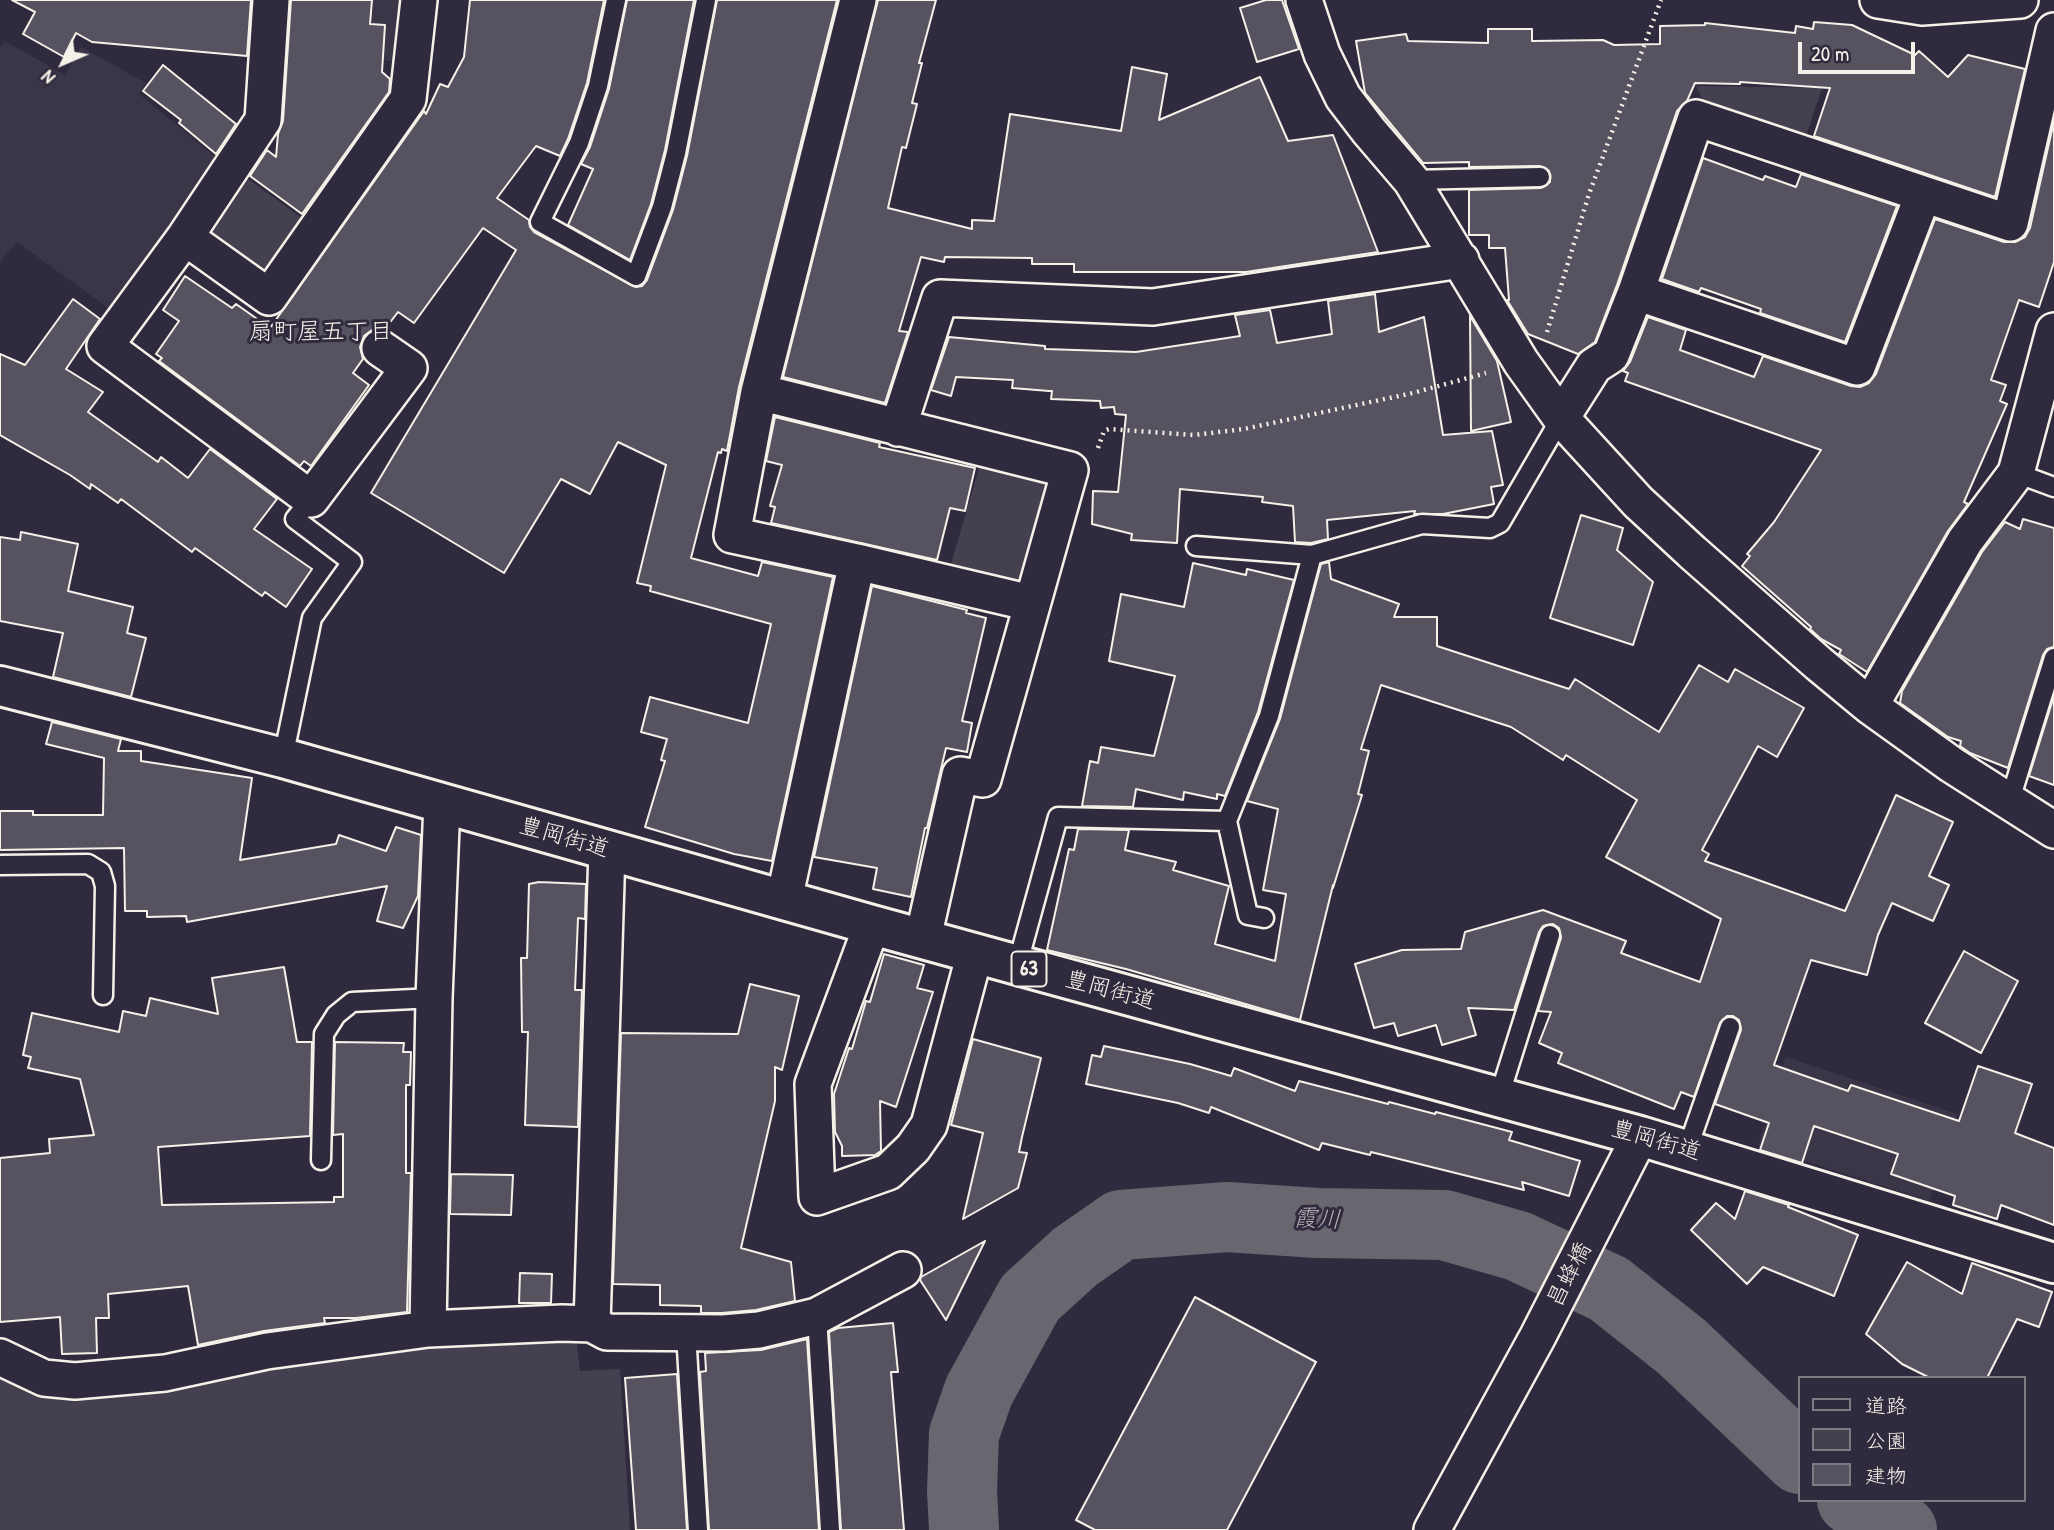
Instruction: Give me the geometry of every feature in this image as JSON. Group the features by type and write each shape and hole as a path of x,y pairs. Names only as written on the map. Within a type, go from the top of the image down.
{"main road":[{"name":"豊岡街道","path":"0,686 283,758 1017,966 1640,1136 2054,1263"}],"street":[{"path":"271,0 263,120 185,237 105,346 311,499 410,368 380,348"},
{"path":"185,237 269,297 408,99 419,0"},
{"path":"858,0 759,392 732,535 1031,603"},
{"path":"1304,0 1322,54 1343,97 1368,131 1411,180 1522,363 1561,418 1638,502 1870,706 2009,803 2054,831"},
{"path":"1878,0 1922,7 2020,0"},
{"path":"1561,418 1594,366 1611,355 1636,292 1696,118 2010,223 2054,31"},
{"path":"1636,292 1857,368 1923,195"},
{"path":"898,428 940,298 1153,307 1461,260"},
{"path":"1870,706 1965,541 2016,473 2053,337"},
{"path":"759,392 1070,470 983,779 960,775 923,938"},
{"path":"784,900 858,562"},
{"path":"428,1329 434,998 442,803"},
{"path":"592,1324 607,850"},
{"path":"872,925 813,1084 817,1196 888,1172 914,1148 929,1125 975,953"},
{"name":"昌蜂橋","path":"1432,1530 1538,1336 1640,1136"},
{"path":"0,1357 44,1378 75,1381 165,1373 267,1350 428,1329 562,1323 592,1324 607,1332 759,1330 817,1316 903,1270"}],"lane":[{"path":"616,0 601,75 579,143 540,222 636,276 662,207 676,153 706,0"},
{"path":"1411,180 1539,177"},
{"path":"1196,546 1312,555 1422,524 1490,528 1500,523 1561,418"},
{"path":"2016,473 2054,487"},
{"path":"283,758 312,618 352,562 295,519 311,499"},
{"path":"1264,918 1248,915 1227,821 1269,716 1312,555"},
{"path":"2009,803 2054,659"},
{"path":"1017,966 1058,817 1227,821"},
{"path":"0,865 88,864 101,872 105,886 103,995"},
{"path":"1499,1097 1550,935"},
{"path":"321,1160 324,1034 335,1015 352,1002 434,998"},
{"path":"1687,1150 1730,1027"},
{"path":"817,1316 830,1530"},
{"path":"686,1333 698,1530"}],"path":[{"path":"1070,470 1092,463 1104,431 1109,429 1194,435 1244,429 1401,396 1522,363 1542,347 1589,194 1661,0"}],"shaded area":[{"path":"286,0 406,0 400,62 281,50"},
{"path":"5,41 65,75 81,47 146,83 139,94 219,160 111,310 17,242 0,262 0,47"},
{"path":"1786,1057 1957,1114 1929,1201 1758,1146"}],"green space":[{"path":"1696,86 1822,88 1804,142 1707,108"},
{"path":"241,174 306,221 275,265 255,271 209,237 208,219"},
{"path":"980,465 1044,481 1050,494 1020,579 1006,584 949,571"},
{"path":"576,1335 580,1371 620,1369 630,1530 0,1530 0,1370 328,1354"}],"building":[{"path":"12,0 251,0 247,56 92,42 76,33 64,57 23,34 35,12"},
{"path":"291,0 372,0 370,24 385,25 382,72 390,79 389,92 302,214 250,176 267,150 276,157 278,134 283,121"},
{"path":"470,0 604,0 587,83 560,156 536,146 497,198 529,220 534,232 636,287 642,286 647,280 673,210 687,156 717,0 837,0 739,387 727,451 722,449 721,453 718,452 691,558 758,576 762,562 833,577 772,861 734,854 645,827 665,761 661,760 667,739 641,732 650,697 748,723 771,624 650,591 651,586 637,583 666,465 618,442 590,494 561,479 504,573 371,493 516,250 483,228 414,323 398,312 385,329 372,330 364,336 360,347 363,359 353,373 369,385 311,466 304,461 300,466 159,361 162,358 156,354 179,321 163,310 185,276 232,308 236,304 270,328 424,111 426,114 440,84 448,87 464,57"},
{"path":"627,0 694,0 665,150 651,204 630,260 568,225 593,169 581,164 590,147 609,89"},
{"path":"878,0 936,0 919,63 922,63 912,103 917,104 906,148 902,147 888,208 972,229 972,220 994,221 1010,114 1121,131 1132,67 1167,74 1159,120 1260,77 1288,141 1333,135 1378,252 1246,272 1074,272 1074,264 1032,264 1032,258 945,257 944,262 921,257 899,331 908,332 885,403 783,377"},
{"path":"1266,0 1282,0 1299,49 1257,62 1240,8"},
{"path":"1814,22 1852,25 1915,55 1919,51 1948,77 1968,55 2025,69 1995,197 1814,136 1830,88 1740,82 1695,83 1687,101 1677,111 1595,342 1578,354 1528,334 1507,300 1505,248 1489,248 1489,235 1469,235 1469,190 1541,188 1550,182 1549,171 1540,166 1469,167 1469,162 1423,163 1365,93 1356,41 1406,34 1408,41 1488,43 1488,29 1532,29 1532,41 1603,40 1614,45 1660,44 1660,26 1705,23 1795,33 1796,26 1813,29"},
{"path":"163,65 236,124 216,154 179,123 181,120 143,91"},
{"path":"2054,121 2054,262 2039,307 2019,300 1991,380 2006,385 2000,401 2007,404 1964,502 1968,504 1948,531 1867,672 1839,654 1841,650 1821,639 1742,566 1750,556 1747,554 1774,522 1821,450 1625,381 1628,373 1623,371 1630,362 1648,317 1686,330 1680,350 1754,377 1763,356 1851,386 1860,387 1869,383 1876,374 1935,219 2004,242 2015,242 2025,237 2030,228"},
{"path":"1703,158 1763,180 1765,176 1796,187 1801,174 1897,206 1845,342 1760,313 1761,309 1701,288 1699,292 1662,279"},
{"path":"1375,294 1379,332 1424,317 1443,435 1492,431 1503,485 1491,487 1494,504 1443,514 1414,514 1415,511 1327,520 1328,539 1311,543 1295,542 1293,506 1262,502 1263,497 1180,489 1177,543 1131,540 1132,534 1092,524 1093,491 1118,492 1126,415 1115,414 1114,407 1101,408 1100,401 1051,399 1052,391 1012,388 1013,380 956,377 951,396 931,390 949,337 1045,346 1045,349 1136,352 1240,336 1235,315 1270,310 1277,343 1332,334 1328,301"},
{"path":"73,299 100,319 66,369 103,392 88,412 158,462 161,457 188,478 210,449 277,499 254,529 312,569 286,607 265,592 262,596 195,548 192,552 121,499 118,503 91,484 90,489 0,435 0,354 25,365"},
{"path":"1470,316 1497,361 1511,422 1471,431"},
{"path":"775,417 880,443 879,447 975,468 965,511 950,508 937,560 771,523 775,507 770,506 782,465 766,461"},
{"path":"1581,515 1623,528 1617,550 1653,582 1633,645 1550,618"},
{"path":"2023,519 2054,528 2054,647 2047,649 2043,655 2008,768 1970,753 1960,746 1961,741 1948,737 1900,703 1902,691 1982,552 2005,522 2020,529"},
{"path":"21,532 78,544 68,591 133,607 127,633 146,638 131,697 53,677 63,633 0,621 0,537 20,540"},
{"path":"1329,562 1331,579 1399,604 1394,617 1437,617 1437,646 1569,689 1575,679 1659,732 1699,665 1728,682 1735,669 1804,708 1777,757 1758,746 1702,850 1709,854 1705,861 1845,911 1896,795 1953,822 1929,876 1949,885 1933,921 1892,903 1878,935 1867,975 1811,960 1774,1065 1848,1091 1851,1085 1959,1121 1978,1066 2032,1084 2015,1133 2054,1148 2054,1225 2001,1205 1997,1219 1953,1205 1955,1196 1891,1174 1898,1154 1814,1126 1802,1163 1760,1150 1769,1123 1715,1104 1741,1030 1739,1020 1733,1016 1727,1016 1720,1023 1694,1097 1681,1092 1674,1109 1558,1063 1562,1053 1539,1043 1551,1012 1538,1011 1561,938 1559,928 1553,924 1543,926 1539,932 1514,1010 1468,1008 1476,1035 1442,1045 1436,1025 1398,1036 1394,1023 1374,1028 1355,964 1402,950 1461,949 1465,932 1543,910 1626,941 1621,953 1700,982 1721,919 1606,857 1637,800 1566,755 1563,760 1511,727 1381,685 1361,749 1369,751 1358,794 1362,795 1333,888 1333,885 1300,1020 1126,969 1047,950 1069,849 1074,850 1078,829 1129,830 1125,850 1176,862 1173,870 1229,886 1215,944 1275,961 1286,894 1263,890 1278,809 1247,801 1280,719 1321,564"},
{"path":"1193,563 1246,575 1247,569 1294,580 1258,712 1225,796 1217,794 1217,799 1184,792 1183,800 1136,789 1133,807 1082,806 1090,761 1098,763 1101,747 1154,756 1175,676 1109,661 1121,594 1184,607"},
{"path":"872,586 967,610 966,613 986,618 962,721 972,723 967,752 946,748 925,828 911,897 873,889 877,868 814,857"},
{"path":"2054,696 2054,785 2029,776"},
{"path":"52,722 121,739 118,751 141,751 141,761 252,778 240,860 336,844 339,835 386,851 396,827 421,835 418,896 403,928 377,921 387,886 187,922 186,916 147,917 147,911 125,911 124,848 0,850 0,811 33,811 33,815 103,815 104,758 46,744"},
{"path":"529,884 586,884 585,919 578,918 575,990 582,990 578,1127 525,1125 528,1032 522,1032 521,958 527,958"},
{"path":"1964,951 2018,981 1981,1053 1925,1023"},
{"path":"884,954 924,965 917,988 933,992 896,1107 880,1101 881,1151 875,1155 842,1156 842,1146 835,1132 834,1094 849,1048 852,1049 866,1001 870,1002"},
{"path":"284,967 297,1042 312,1042 310,1136 158,1147 162,1205 334,1202 334,1197 343,1197 343,1134 333,1135 335,1042 404,1043 403,1052 411,1052 410,1085 406,1085 406,1173 411,1173 407,1312 356,1318 324,1318 325,1323 264,1331 198,1345 188,1286 108,1294 109,1318 96,1318 97,1353 62,1354 60,1317 0,1322 0,1158 50,1153 49,1139 94,1135 80,1079 28,1068 31,1057 23,1055 32,1013 119,1032 123,1011 146,1016 150,998 218,1014 212,978"},
{"path":"750,984 799,996 782,1070 775,1067 775,1101 741,1248 791,1262 795,1301 756,1310 722,1313 701,1313 701,1306 660,1305 660,1285 613,1284 621,1033 738,1034"},
{"path":"973,1039 1041,1058 1019,1152 1027,1153 1018,1188 963,1219 983,1133 951,1125"},
{"path":"1104,1046 1190,1064 1231,1076 1234,1068 1295,1091 1299,1081 1388,1104 1389,1102 1435,1114 1436,1112 1512,1132 1509,1140 1580,1161 1569,1196 1522,1182 1524,1190 1371,1152 1370,1155 1322,1143 1319,1150 1211,1107 1209,1113 1178,1103 1086,1084 1092,1055 1101,1057"},
{"path":"451,1174 513,1175 511,1215 450,1214"},
{"path":"1745,1191 1789,1205 1788,1207 1858,1235 1834,1296 1763,1267 1747,1284 1691,1230 1716,1203 1735,1219"},
{"path":"985,1241 946,1320 920,1280 921,1277"},
{"path":"1907,1262 1962,1294 1972,1263 2052,1292 2039,1327 2017,1319 1988,1376 1926,1376 1902,1364 1866,1334"},
{"path":"520,1273 552,1274 551,1303 519,1303"},
{"path":"1195,1297 1316,1362 1227,1530 1095,1530 1076,1520"},
{"path":"893,1323 898,1372 891,1372 904,1530 841,1530 829,1332 838,1328"},
{"path":"807,1339 819,1530 709,1530 700,1372 706,1371 705,1353 761,1350"},
{"path":"677,1374 687,1530 636,1530 625,1378"}],"waterway":[{"name":"霞川","path":"964,1530 964,1434 979,1391 1030,1298 1075,1257 1121,1225 1227,1217 1317,1223 1444,1225 1518,1246 1609,1289 1682,1347 1798,1457"},
{"name":"霞川","path":"1855,1502 1902,1530"}],"district":[{"name":"扇町屋五丁目","path":"321,333"}]}
